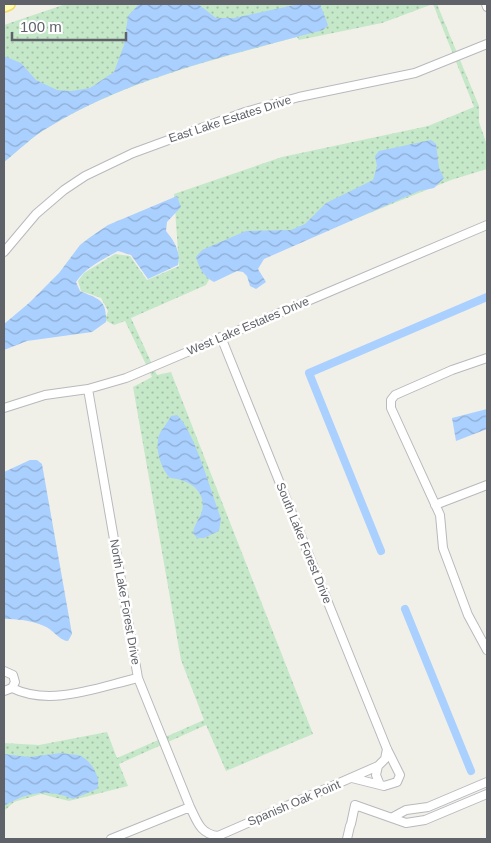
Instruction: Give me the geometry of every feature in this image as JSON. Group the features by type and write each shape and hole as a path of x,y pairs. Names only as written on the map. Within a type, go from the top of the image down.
{"main road":[{"path":"4,6 9,4"}],"street":[{"name":"East Lake Estates Drive","path":"4,252 36,214 64,190 85,176 133,153 245,112 299,97 415,73 487,44"},
{"name":"West Lake Estates Drive","path":"4,408 21,401 45,395 88,389 126,378 487,225"},
{"name":"South Lake Forest Drive","path":"221,337 387,749"},
{"path":"487,358 452,370 403,391 395,395 391,400 391,408 440,515 442,548 468,615 487,650"},
{"name":"North Lake Forest Drive","path":"88,389 138,678 190,806"},
{"path":"436,505 487,485"},
{"path":"4,671 13,675 15,682 12,688 4,691"},
{"path":"12,688 24,694 60,696 138,678"},
{"path":"387,749 400,775 394,785 380,785 376,775 378,766 385,759 387,749"},
{"name":"Spanish Oak Point","path":"190,806 200,828 209,835 218,836 378,766"},
{"name":"Spanish Oak Point","path":"352,778 380,785"},
{"path":"393,817 406,810 428,807 487,782"},
{"path":"347,839 355,805 406,823 426,820 487,794"},
{"path":"111,839 190,806"}],"green space":[{"path":"66,4 433,4 382,23 299,40 297,37 202,63 139,84 78,111 49,127 4,162 4,25"},
{"path":"433,4 437,4 479,106 479,122 487,145 487,169 451,180 210,278 206,285 131,318 157,375 171,372 313,734 226,771 206,725 119,764 128,786 69,801 41,794 14,802 4,811 4,743 39,745 107,732 117,758 204,720 181,660 133,387 152,377 125,321 114,325 105,320 108,311 101,298 81,291 78,281 84,273 115,254 130,256 147,280 179,266 174,194 282,157 428,126 474,107"}],"water":[{"path":"139,4 198,4 216,18 234,18 299,4 320,4 328,25 323,30 217,58 148,80 114,94 81,109 43,131 4,162 4,56 21,63 36,80 57,90 71,91 90,88 114,72 124,45 128,16"},
{"path":"431,140 436,144 439,168 444,178 434,188 419,191 264,259 258,269 266,282 256,289 250,286 247,276 243,272 237,271 214,282 207,278 200,268 196,257 202,250 246,231 291,230 305,224 326,203 373,180 377,166 375,156 379,151"},
{"path":"177,196 181,207 167,222 166,231 178,251 178,265 148,279 131,255 118,251 89,268 76,282 80,291 96,298 103,304 106,322 92,332 27,341 4,350 4,324 29,303 59,273 80,245 108,225"},
{"path":"487,409 487,429 456,441 452,418"},
{"path":"177,415 190,434 196,448 221,519 219,531 204,538 197,538 193,533 202,511 202,497 189,483 170,478 163,469 159,457 158,438 160,433 171,416"},
{"path":"30,460 37,460 42,464 72,634 68,641 61,639 47,627 39,624 24,620 4,619 4,472"},
{"path":"61,753 85,758 97,775 97,789 73,799 54,793 37,793 21,797 4,806 4,754 29,757"}],"waterway":[{"path":"381,551 309,373 487,297"},
{"path":"405,609 471,771"}]}
